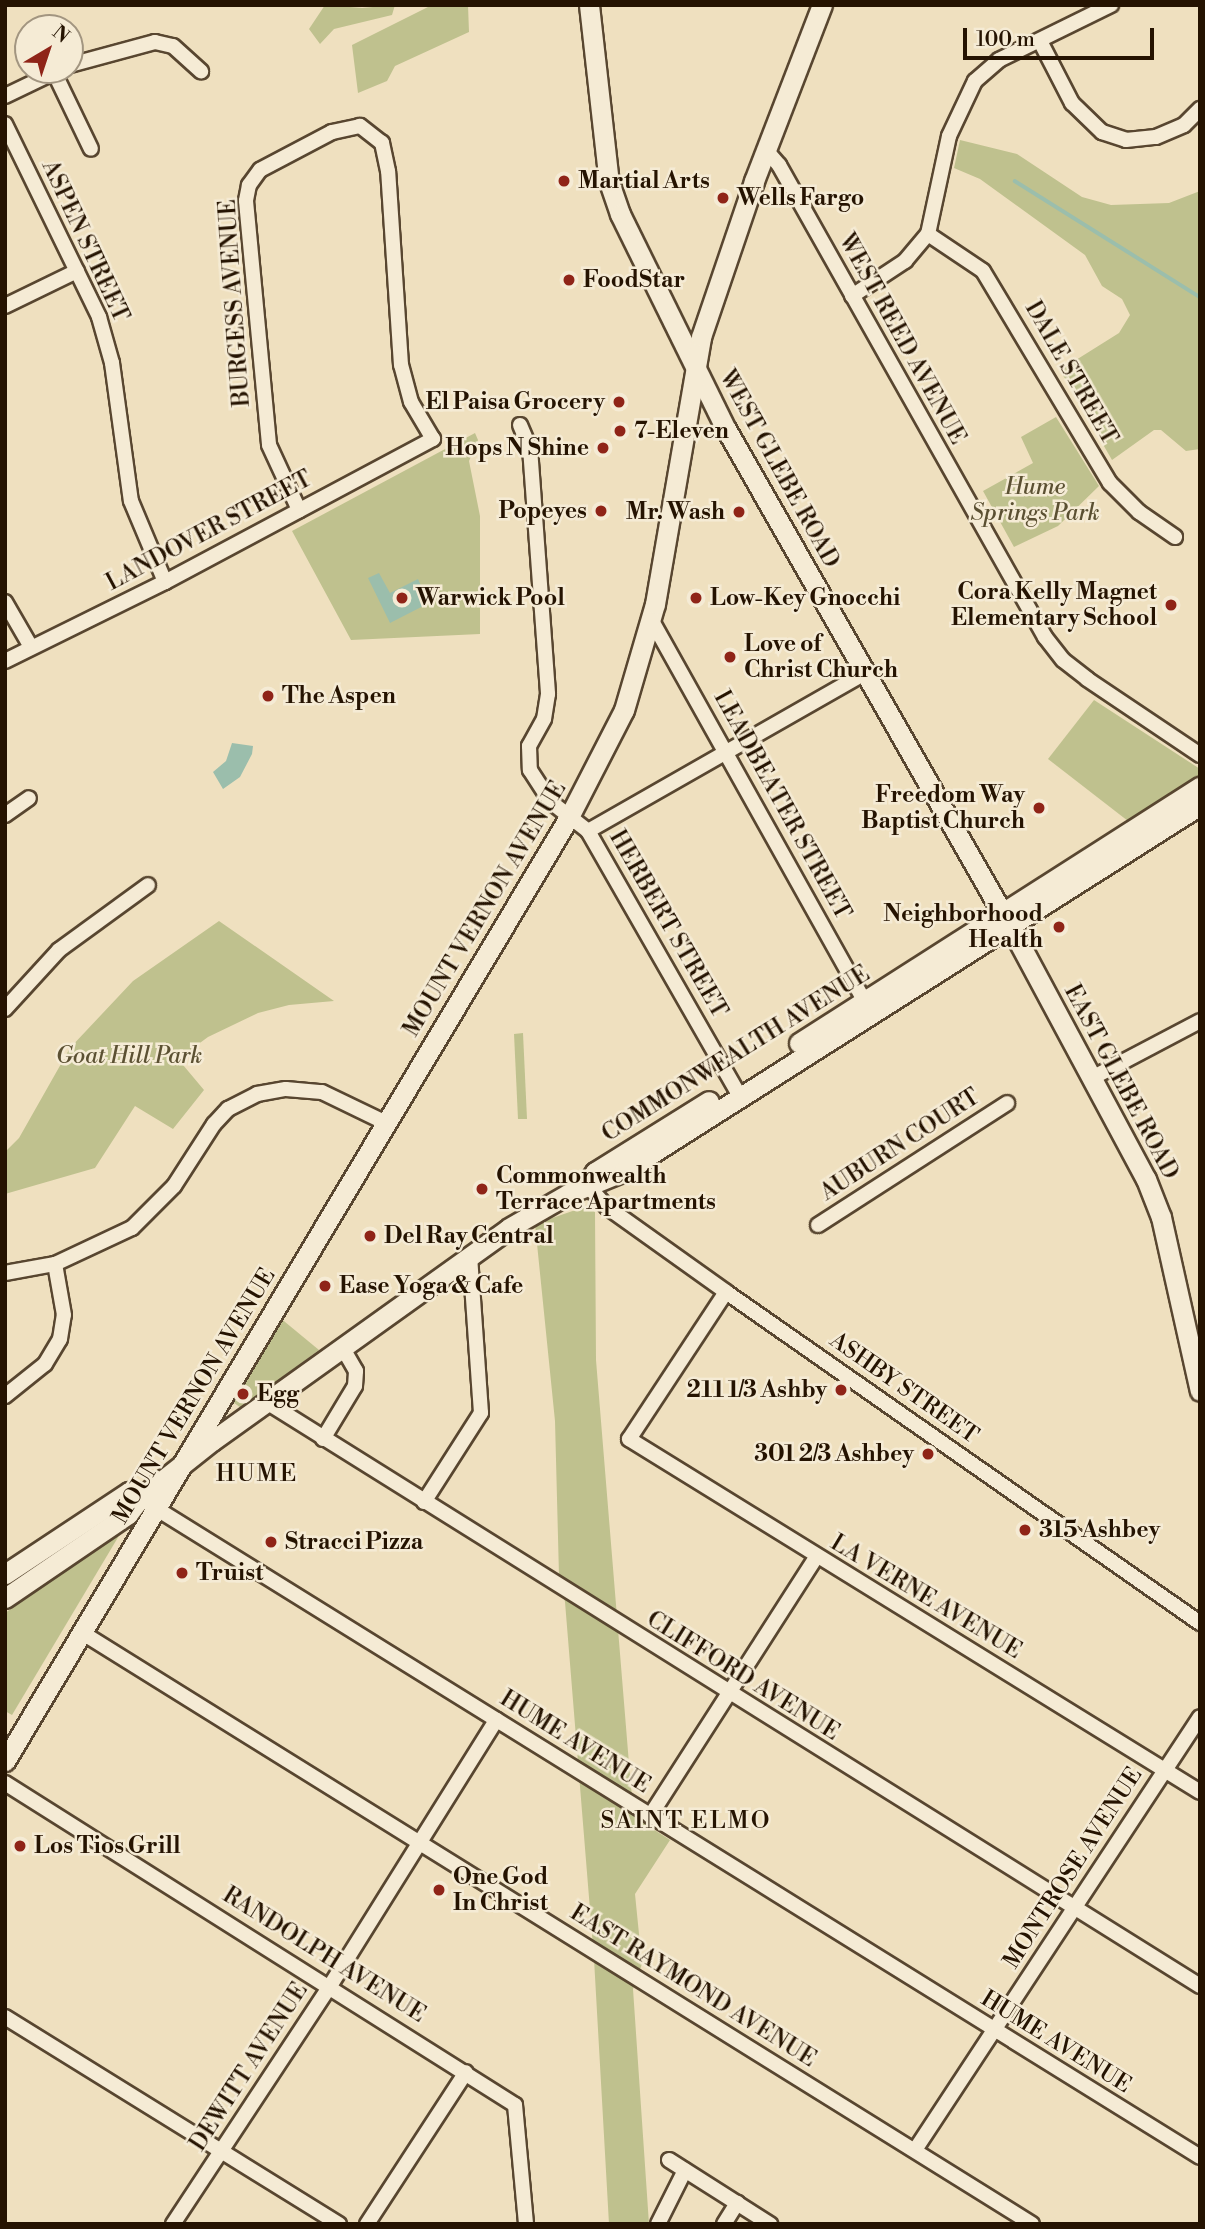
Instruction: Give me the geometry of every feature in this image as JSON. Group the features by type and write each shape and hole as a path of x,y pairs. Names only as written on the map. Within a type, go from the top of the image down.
{"main road":[{"name":"WEST GLEBE ROAD","path":"589,5 611,190 694,367 1006,921"},
{"name":"MOUNT VERNON AVENUE","path":"186,1460 569,817 624,710 652,621 694,367 766,150 822,5"},
{"name":"COMMONWEALTH AVENUE","path":"1006,921 1200,787"},
{"name":"COMMONWEALTH AVENUE","path":"5,1574 59,1552 148,1504 186,1460 265,1401 544,1206 624,1171 737,1090 1006,921 1200,805"},
{"name":"EAST GLEBE ROAD","path":"1006,921 1155,1199 1200,1391"},
{"name":"MOUNT VERNON AVENUE","path":"5,1761 81,1632 148,1504"},
{"name":"COMMONWEALTH AVENUE","path":"7,1593 59,1552"}],"street":[{"path":"852,296 905,261 928,234 949,136 962,103 986,70 1111,5"},
{"path":"1040,41 1072,103 1102,132 1126,140 1156,137 1184,125 1200,109"},
{"path":"84,61 155,42 173,46 201,71"},
{"path":"5,96 30,84"},
{"path":"63,84 91,149"},
{"name":"ASPEN STREET","path":"5,124 106,337 131,501 165,582"},
{"name":"LANDOVER STREET","path":"5,661 165,582 433,439 411,402 401,365 388,171 382,143 360,127 332,132"},
{"name":"BURGESS AVENUE","path":"299,510 269,445 246,201 249,185 260,170 332,132"},
{"name":"WEST REED AVENUE","path":"766,150 1049,642 1087,679 1200,755"},
{"name":"DALE STREET","path":"928,234 983,271 1110,483 1139,512 1175,537"},
{"path":"5,306 77,271"},
{"name":"HERBERT STREET","path":"520,425 530,448 548,694 528,760 538,786 569,817 588,831 737,1090"},
{"path":"5,602 31,648"},
{"name":"LEADBEATER STREET","path":"652,621 869,1007"},
{"path":"588,831 865,673"},
{"path":"5,815 29,798"},
{"path":"5,1009 59,950 148,885"},
{"path":"1092,1078 1200,1021"},
{"path":"5,1273 55,1264 120,1236 145,1219 174,1186 214,1124 228,1109 257,1094 286,1089 322,1092 386,1123"},
{"name":"AUBURN COURT","path":"818,1225 1007,1103"},
{"name":"ASHBY STREET","path":"587,1185 607,1207 1200,1623"},
{"path":"424,1502 481,1413 470,1256"},
{"path":"5,1396 45,1364 61,1339 64,1315 55,1264"},
{"name":"LA VERNE AVENUE","path":"726,1292 629,1439 1200,1792"},
{"path":"323,1438 355,1386 356,1371 342,1347"},
{"name":"CLIFFORD AVENUE","path":"265,1401 729,1695 1200,1986"},
{"name":"HUME AVENUE","path":"148,1504 1200,2157"},
{"path":"650,1815 816,1557"},
{"name":"EAST RAYMOND AVENUE","path":"81,1632 1032,2224"},
{"name":"MONTROSE AVENUE","path":"915,2150 1200,1717"},
{"name":"DEWITT AVENUE","path":"173,2224 330,1986 496,1720"},
{"name":"RANDOLPH AVENUE","path":"5,1783 516,2105 526,2224"},
{"path":"5,2017 339,2224"},
{"path":"367,2224 466,2072"},
{"path":"669,2160 770,2224"},
{"path":"658,2224 685,2170"},
{"path":"724,2224 737,2203"}],"green space":[{"path":"325,5 362,8 395,5 392,15 334,29 320,44 309,29"},
{"path":"432,5 468,5 469,32 395,66 387,81 358,93 352,45"},
{"path":"960,140 1017,154 1082,197 1111,205 1169,203 1200,191 1200,449 1186,451 1161,430 1154,430 1112,460 1060,370 1119,333 1130,315 1122,299 1102,286 1085,255 980,179 954,168"},
{"name":"Hume Springs Park","path":"1056,417 1099,486 1058,526 1014,547 983,491 1033,463 1021,437"},
{"path":"475,433 478,440 469,461 480,516 480,634 351,640 292,531"},
{"path":"1094,700 1200,769 1200,775 1128,821 1048,759"},
{"name":"Goat Hill Park","path":"219,921 334,1001 289,1005 258,1013 208,1037 178,1059 204,1090 173,1129 135,1106 95,1168 5,1194 5,1152 19,1138 70,1048 133,981"},
{"path":"523,1033 527,1119 518,1119 514,1034"},
{"path":"587,1206 595,1212 596,1360 631,1788 636,1818 670,1840 635,1894 642,1964 633,1989 649,2224 609,2224 594,1959 565,1602 559,1576 555,1421 535,1224"},
{"path":"279,1317 319,1350 241,1408 229,1399"},
{"path":"120,1534 12,1715 5,1711 5,1613"}],"shaded area":[{"name":"Warwick Pool","path":"379,573 390,593 418,579 429,603 390,623 368,578"},
{"path":"232,743 253,746 252,754 240,777 223,789 213,772 226,761"}],"waterway":[{"path":"1015,181 1200,297"}],"place":[{"name":"Martial Arts","path":"564,181"},
{"name":"Wells Fargo","path":"723,198"},
{"name":"FoodStar","path":"569,280"},
{"name":"El Paisa Grocery","path":"619,402"},
{"name":"7-Eleven","path":"620,431"},
{"name":"Hops N Shine","path":"603,448"},
{"name":"Popeyes","path":"601,511"},
{"name":"Mr. Wash","path":"739,512"},
{"name":"Warwick Pool","path":"402,598"},
{"name":"Low-Key Gnocchi","path":"696,598"},
{"name":"Cora Kelly Magnet Elementary School","path":"1171,605"},
{"name":"Love of Christ Church","path":"730,657"},
{"name":"The Aspen","path":"268,696"},
{"name":"Freedom Way Baptist Church","path":"1039,808"},
{"name":"Neighborhood Health","path":"1059,927"},
{"name":"Commonwealth Terrace Apartments","path":"482,1189"},
{"name":"Del Ray Central","path":"370,1236"},
{"name":"Ease Yoga & Cafe","path":"325,1286"},
{"name":"211 1/3 Ashby","path":"841,1390"},
{"name":"Egg","path":"243,1394"},
{"name":"301 2/3 Ashbey","path":"928,1454"},
{"name":"315 Ashbey","path":"1025,1530"},
{"name":"Stracci Pizza","path":"271,1542"},
{"name":"Truist","path":"182,1573"},
{"name":"Los Tios Grill","path":"20,1846"},
{"name":"One God In Christ","path":"439,1890"}],"district":[{"name":"HUME","path":"257,1475"},
{"name":"SAINT ELMO","path":"686,1822"}]}
